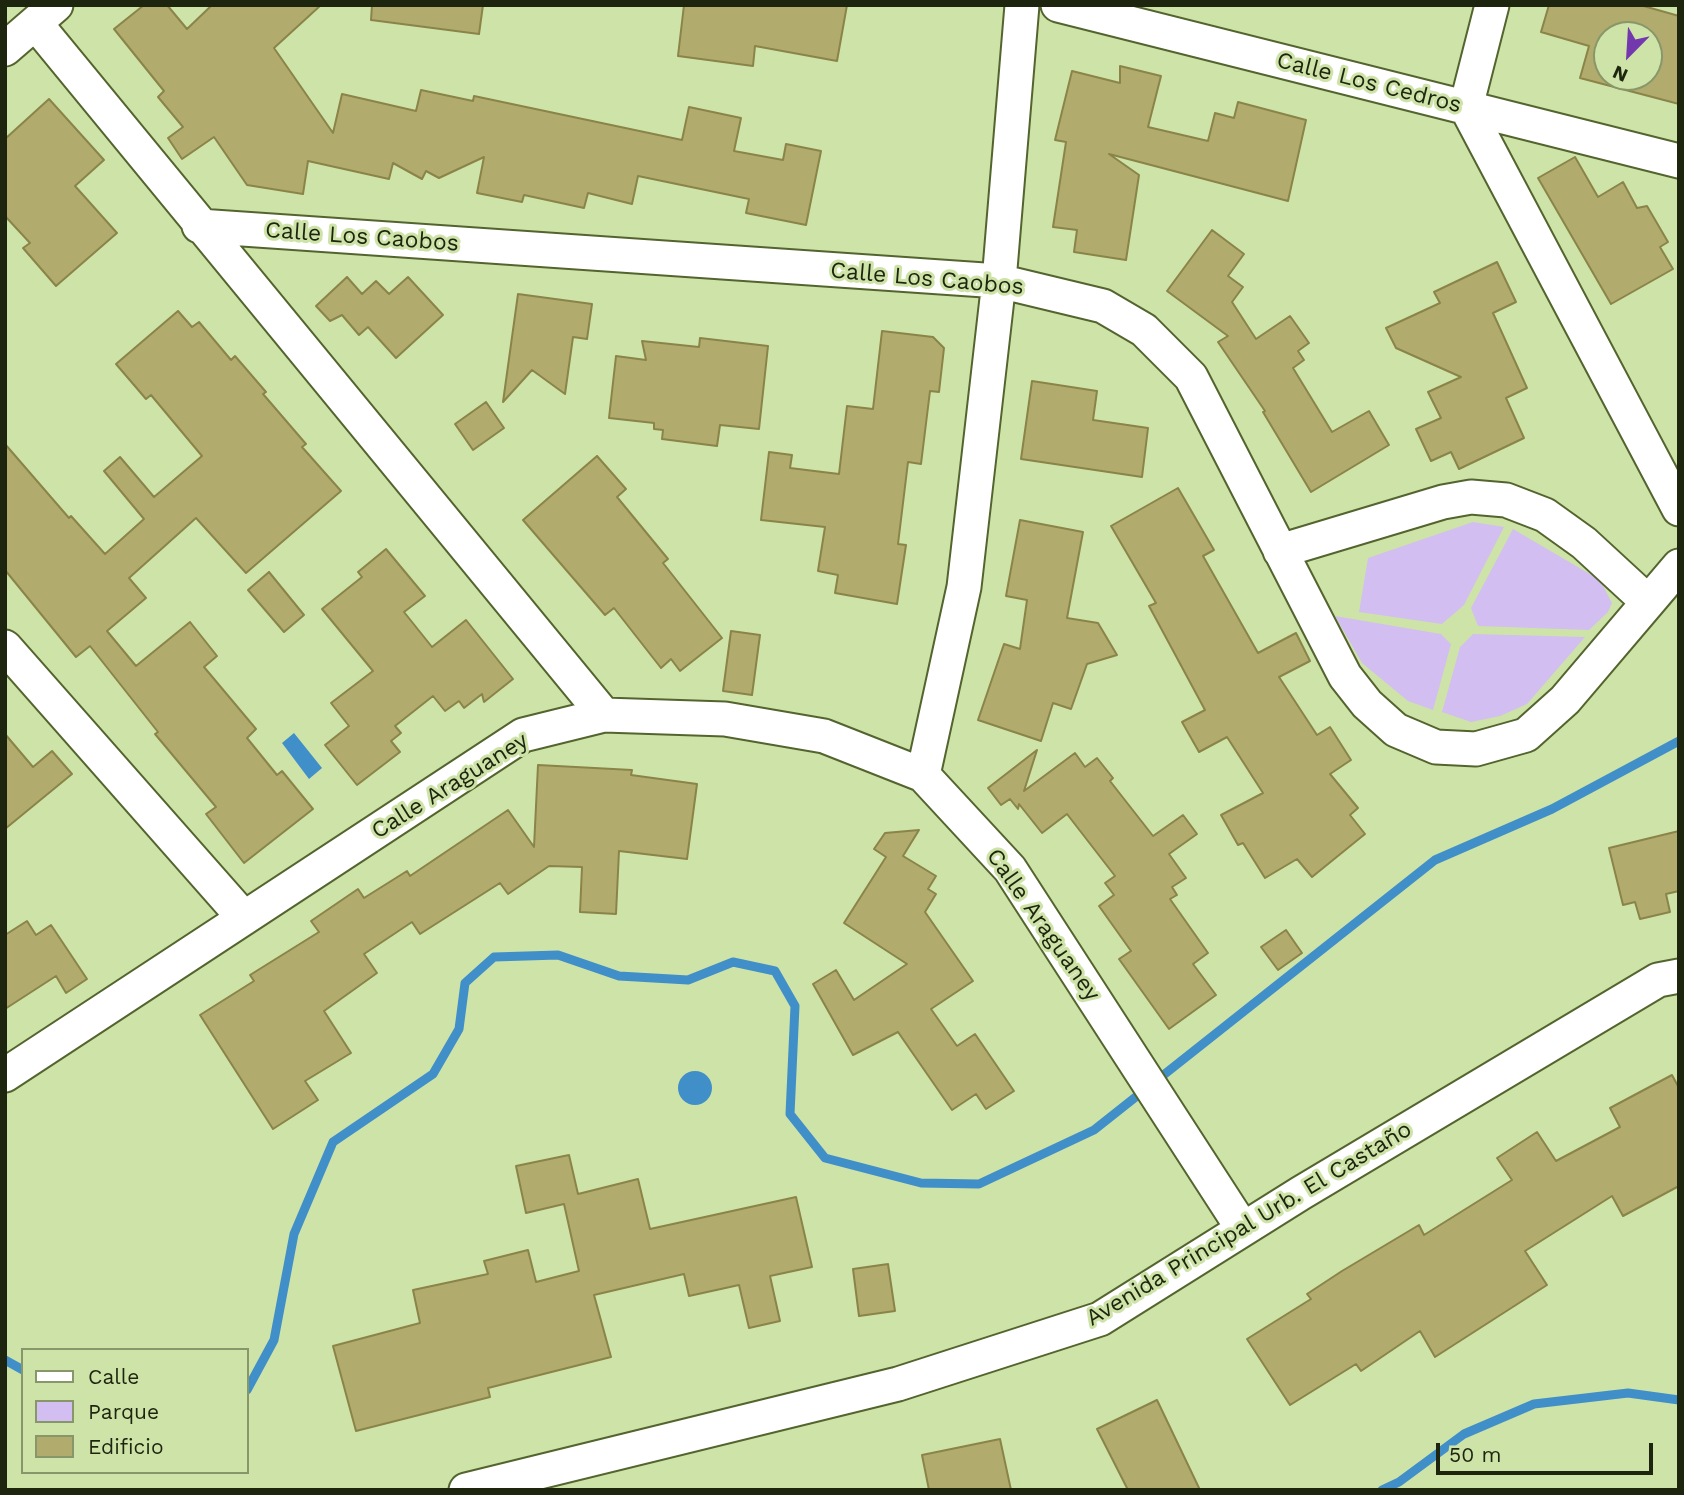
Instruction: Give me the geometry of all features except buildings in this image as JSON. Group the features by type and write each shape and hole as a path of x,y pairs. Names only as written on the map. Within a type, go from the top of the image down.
{"street":[{"path":"923,775 964,587 999,281 1022,5"},
{"name":"Calle Los Cedros","path":"1058,5 1679,162"},
{"path":"1492,5 1466,107 1679,509"},
{"path":"5,49 46,15 199,226 604,716"},
{"name":"Calle Los Caobos","path":"199,226 999,281 1103,306 1144,330 1191,377 1345,676 1396,730 1436,747 1476,749 1526,735 1565,700 1679,566"},
{"path":"1280,551 1443,502 1471,497 1506,500 1545,515 1584,543 1648,602"},
{"path":"5,647 244,918"},
{"name":"Calle Araguaney","path":"5,1076 523,735 604,716 725,719 824,736 923,775 1010,869 1243,1229"},
{"name":"Avenida Principal Urb. El Castaño","path":"467,1490 898,1384 1100,1319 1243,1229 1658,980 1679,975"}],"green space":[{"path":"1473,522 1504,527 1464,605 1442,624 1359,612 1368,558"},
{"path":"1513,529 1600,580 1612,603 1608,612 1589,630 1478,626 1471,608"},
{"path":"1335,616 1441,634 1451,644 1433,710 1408,701 1362,663"},
{"path":"1473,634 1585,637 1527,704 1500,716 1471,722 1442,712 1460,647"}],"water":[{"path":"294,733 322,768 309,779 282,743"},
{"path":"695,1071 707,1076 712,1088 707,1100 695,1105 683,1100 678,1088 683,1076"}],"waterway":[{"path":"248,1388 274,1340 294,1234 333,1142 433,1074 459,1029 465,983 494,957 558,955 619,976 688,980 733,962 775,971 795,1006 790,1114 825,1158 921,1183 979,1184 1094,1130 1435,860 1552,809 1679,741"},
{"path":"5,1360 21,1369"},
{"path":"1382,1490 1399,1482 1464,1434 1534,1404 1628,1393 1679,1400"}]}
